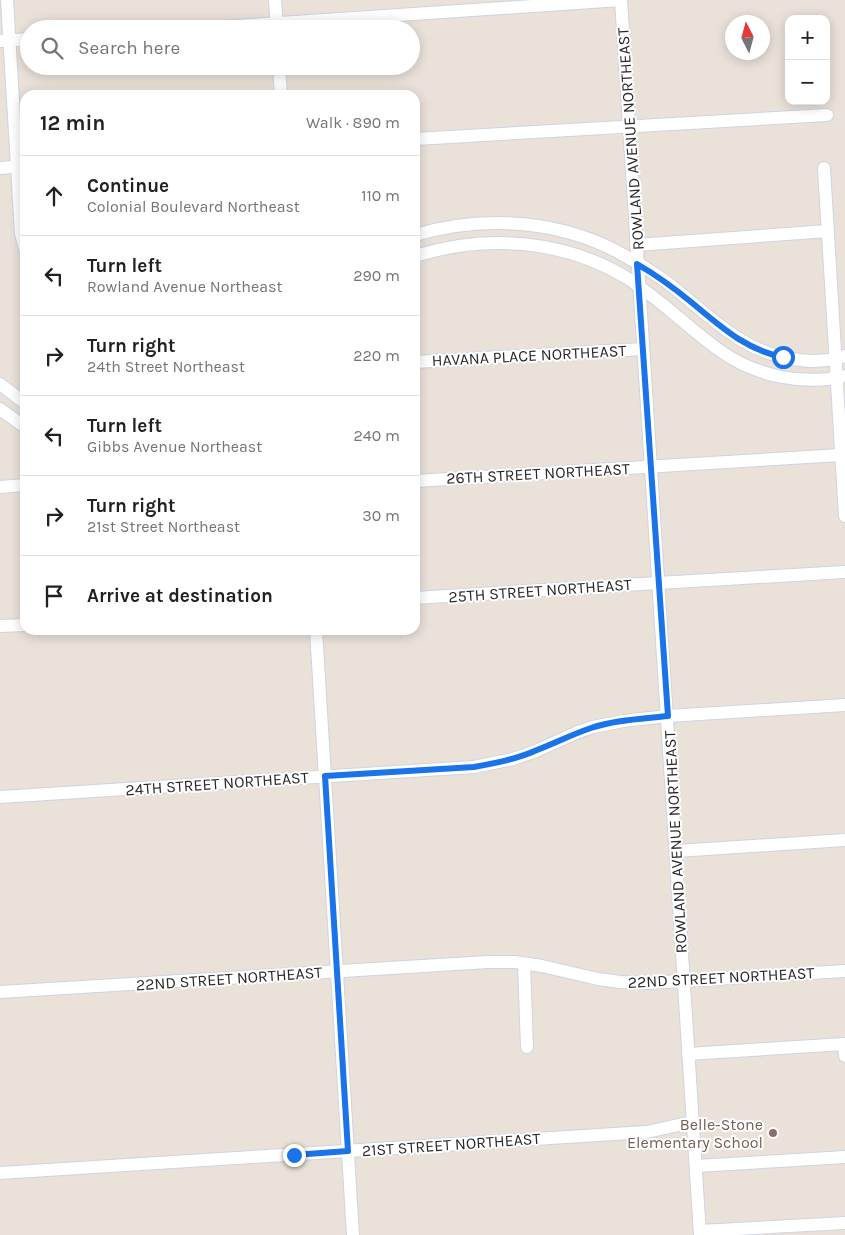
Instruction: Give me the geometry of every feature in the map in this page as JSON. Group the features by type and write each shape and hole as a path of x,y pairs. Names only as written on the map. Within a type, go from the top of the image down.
{"street":[{"path":"7,0 5,41 20,158"},
{"path":"275,0 277,20"},
{"path":"356,20 621,0"},
{"name":"ROWLAND AVENUE NORTHEAST","path":"621,0 700,1233"},
{"path":"5,41 20,40"},
{"path":"280,75 281,90"},
{"path":"420,140 827,115"},
{"path":"0,168 20,166"},
{"path":"824,168 840,358 841,455 845,516"},
{"path":"420,234 442,228 489,223 518,224 566,232 596,241 626,256 667,283 731,334 754,348 770,354 794,359 817,361 840,358"},
{"path":"464,225 466,244"},
{"path":"636,245 828,231"},
{"path":"420,254 466,244 498,242 519,243 564,252 603,265 639,286 719,350 746,366 764,373 789,378 811,380 841,377"},
{"name":"HAVANA PLACE NORTHEAST","path":"420,362 643,349"},
{"path":"0,384 20,399"},
{"path":"0,409 20,423"},
{"name":"26TH STREET NORTHEAST","path":"420,481 841,455"},
{"path":"0,487 20,485"},
{"name":"25TH STREET NORTHEAST","path":"420,598 845,572"},
{"path":"0,626 20,625"},
{"path":"316,635 353,1235"},
{"name":"24TH STREET NORTHEAST","path":"0,797 474,767 513,759 578,732 623,721 668,716 845,705"},
{"path":"676,851 845,840"},
{"name":"22ND STREET NORTHEAST","path":"0,992 488,962 515,962 598,979 648,983 845,971"},
{"path":"524,964 527,1047"},
{"path":"688,1054 844,1044 845,1056"},
{"name":"21ST STREET NORTHEAST","path":"0,1173 647,1132 692,1122"},
{"path":"696,1166 845,1157"},
{"path":"700,1233 845,1223"}],"place":[{"name":"Belle-Stone Elementary School","path":"773,1133"}],"route":[{"path":"294,1155 348,1151 325,776 474,767 513,759 578,732 608,723 668,716 637,264 667,283 737,339 764,352 783,357"}]}
